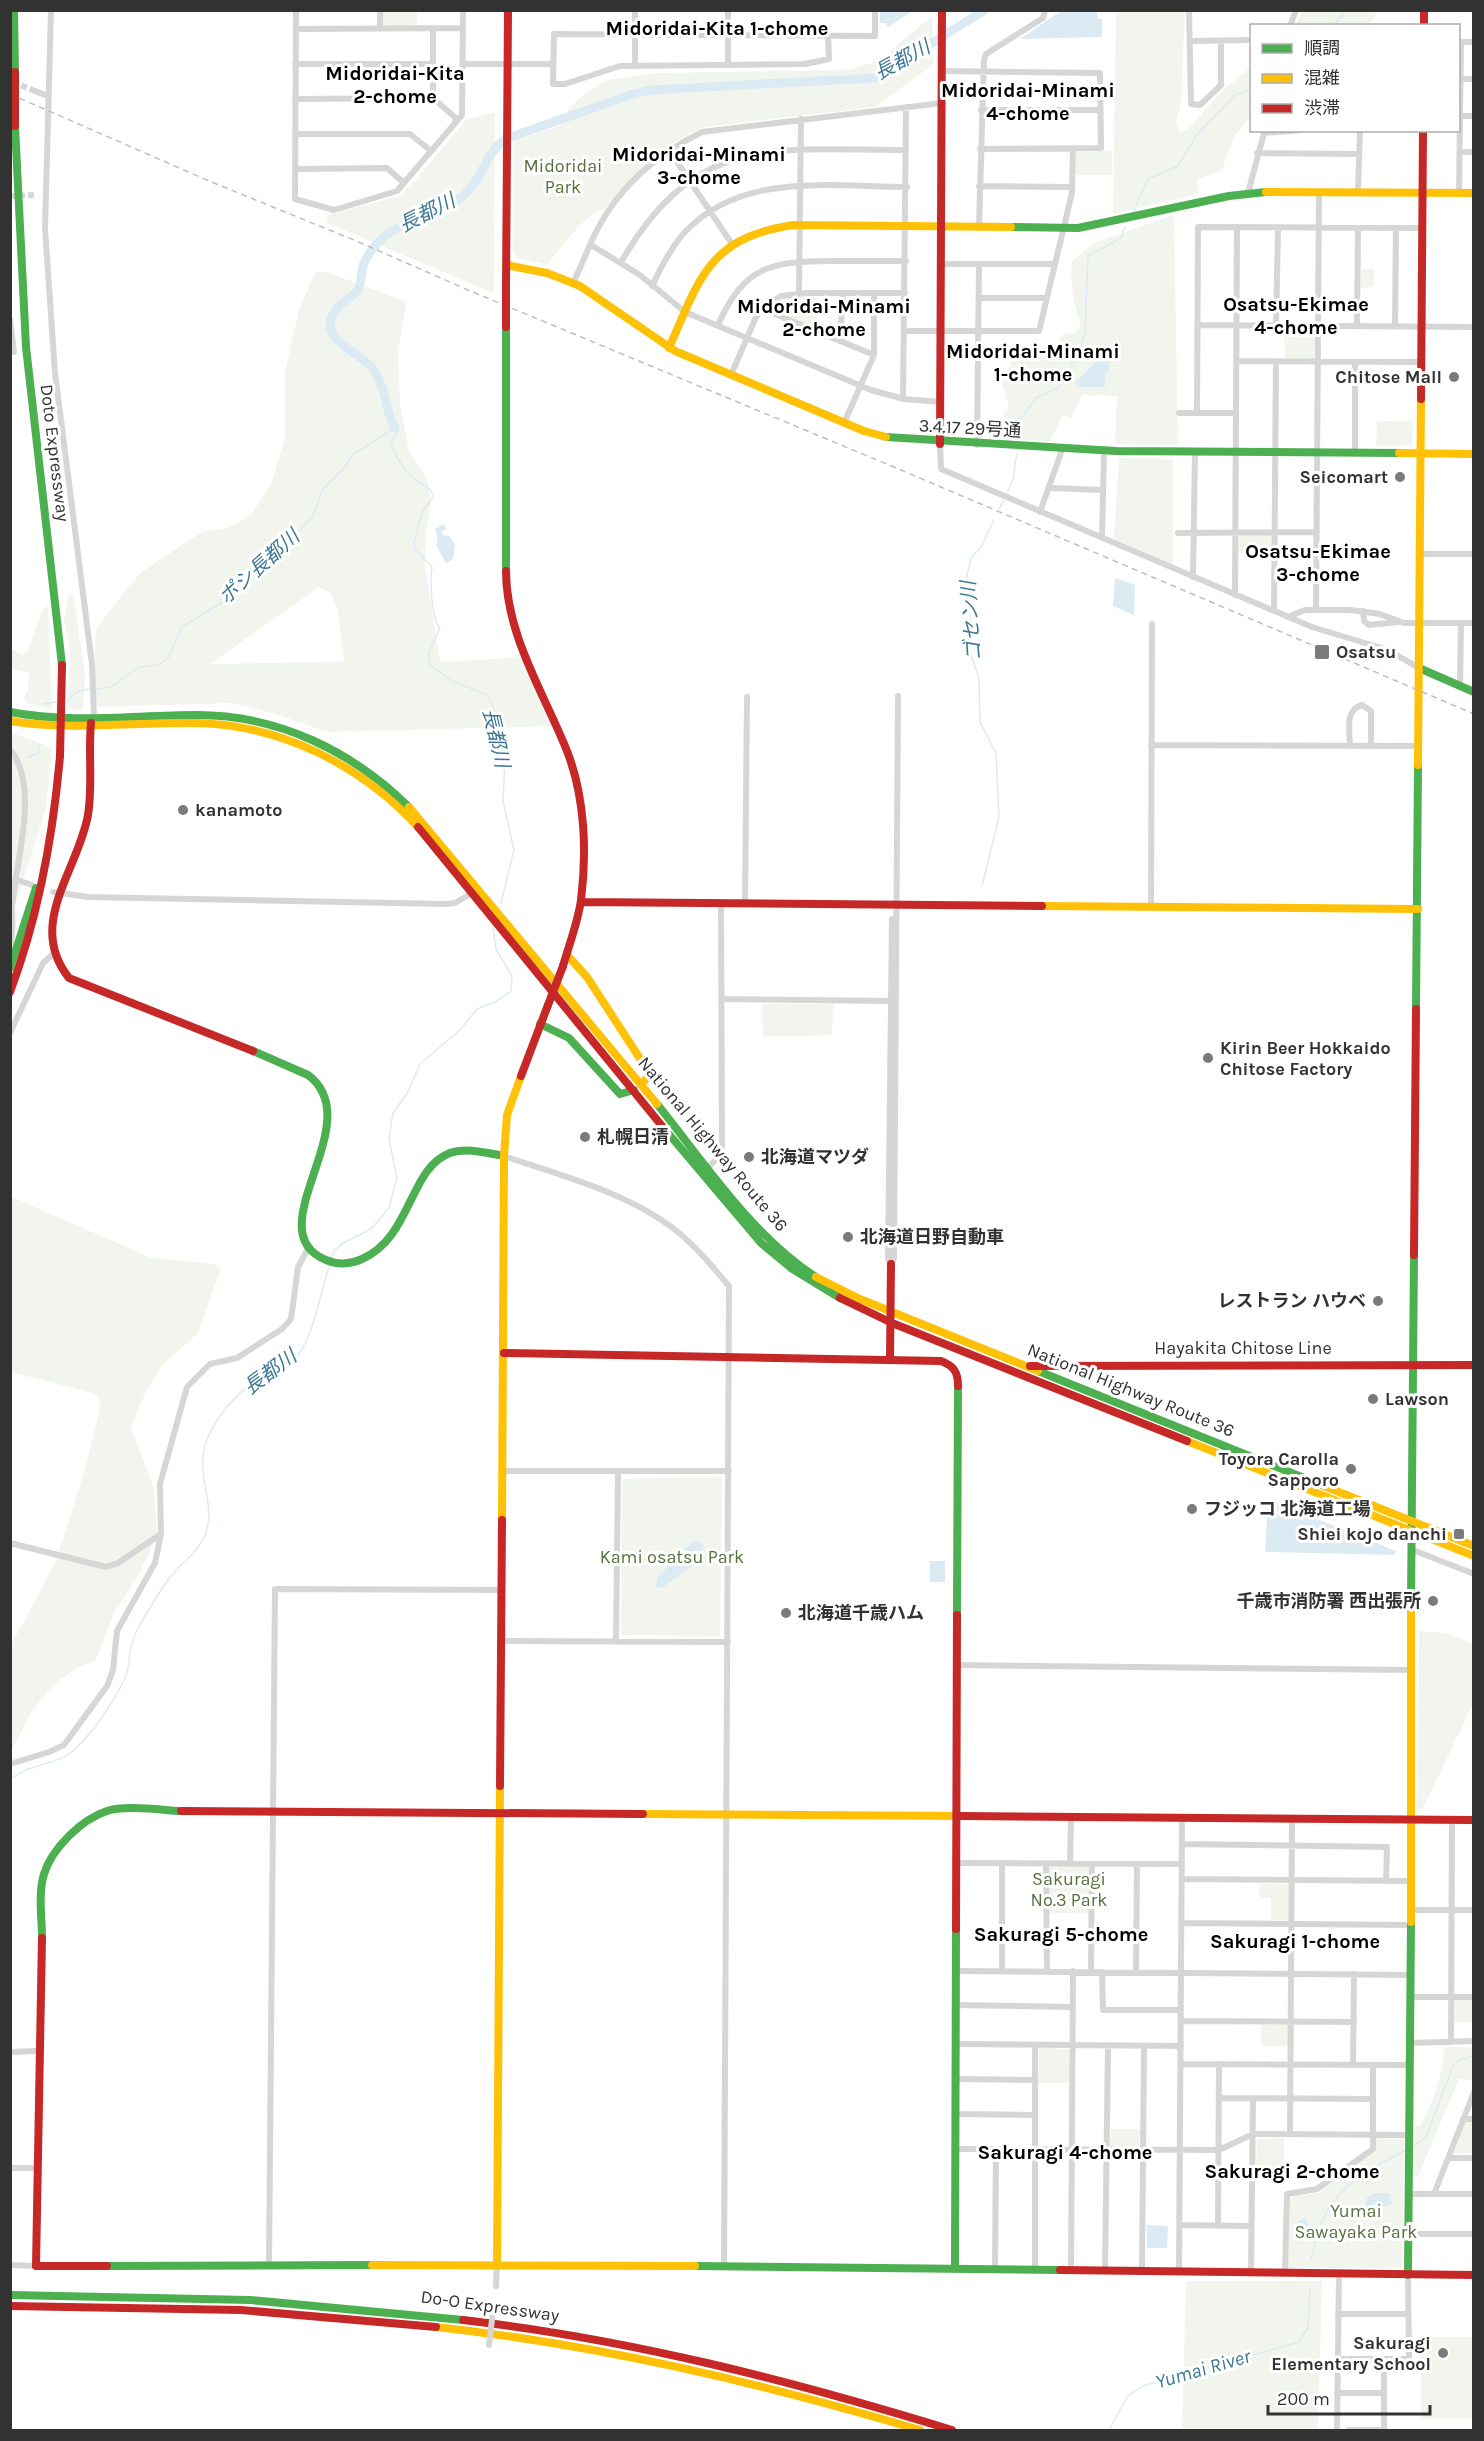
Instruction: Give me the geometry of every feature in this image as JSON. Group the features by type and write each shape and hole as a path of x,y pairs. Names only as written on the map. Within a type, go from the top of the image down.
{"main road":[{"name":"Doto Expressway","path":"10,992 33,928 52,838 60,756 62,665 56,589 29,380 21,283 15,126 14,10"},
{"path":"497,2264 499,1812 504,1471 504,1156 507,1115 567,955 581,902 584,855 578,789 564,741 522,648 506,597 508,10"},
{"path":"940,444 942,13"},
{"path":"1408,2275 1412,1910 1410,1670 1413,1550 1423,132"},
{"path":"669,348 704,271 732,244 761,230 801,225 1062,228 1119,222 1232,194 1473,193"},
{"name":"3.4.17 29号通","path":"506,265 547,273 573,283 603,299 669,348 844,423 885,437 940,444 1062,450 1473,454"},
{"path":"1419,668 1473,692"},
{"name":"National Highway Route 36","path":"10,712 30,717 92,723 200,715 243,719 285,728 328,746 368,769 396,792 430,828 638,1088"},
{"name":"National Highway Route 36","path":"10,721 198,723 239,727 282,737 324,754 361,775 416,825 638,1088 762,1243 804,1278 843,1302 891,1323 1473,1556"},
{"path":"92,723 86,823 57,893 50,930 53,954 60,970 69,978 283,1064 314,1080 328,1104 329,1115 324,1148 301,1217 302,1232 309,1246 322,1258 333,1263 349,1263 364,1259 381,1249 400,1224 425,1177 442,1157 465,1150 504,1156"},
{"name":"Doto Expressway","path":"10,968 39,876 60,756"},
{"path":"581,902 894,907 1418,909"},
{"path":"540,1024 568,1038 620,1094 638,1088 650,1074 587,977 567,955"},
{"name":"National Highway Route 36","path":"705,1169 767,1237 812,1274 847,1293 1473,1546"},
{"path":"890,1359 891,1264"},
{"path":"504,1353 941,1361 952,1365 958,1375 955,2269"},
{"name":"Hayakita Chitose Line","path":"1013,1370 1028,1366 1473,1365"},
{"path":"1473,1820 1182,1816 728,1816 109,1810 92,1817 64,1844 52,1858 43,1876 38,2051 36,2266 497,2264 1473,2275"},
{"name":"Do-O Expressway","path":"10,2295 193,2297 291,2302 451,2316 525,2326 690,2357 826,2392 952,2430"},
{"name":"Do-O Expressway","path":"10,2306 140,2307 369,2318 523,2337 689,2368 820,2400 920,2430"}],"street":[{"path":"51,10 45,194 57,396 92,664 92,723"},
{"path":"296,10 295,199 334,210 397,191 462,115 463,10"},
{"path":"380,10 380,29"},
{"path":"635,10 635,65"},
{"path":"728,10 728,65"},
{"path":"828,36 829,59 805,64 620,66 565,84 553,84 554,34 875,36 875,10"},
{"path":"979,227 982,71 986,54 1043,18 1045,10"},
{"path":"1190,10 1191,104 1200,105 1221,85 1221,40"},
{"path":"433,28 433,98"},
{"path":"296,29 463,28"},
{"path":"1190,41 1250,40"},
{"path":"1460,193 1460,42 1473,42"},
{"path":"295,64 433,64"},
{"path":"463,64 553,64"},
{"path":"943,71 1100,73 1101,148 980,149"},
{"path":"1460,79 1473,79"},
{"path":"35,91 48,96"},
{"path":"295,99 433,98 458,120"},
{"path":"573,283 606,214 624,190 669,150 702,132 942,103"},
{"path":"903,399 907,226 906,108"},
{"path":"981,110 1100,110"},
{"path":"1460,116 1473,116"},
{"path":"799,293 801,119"},
{"path":"1248,193 1264,133 1276,132"},
{"path":"1358,192 1360,132"},
{"path":"295,134 410,134 431,151"},
{"path":"904,331 1039,331 1072,187 1073,149"},
{"path":"669,150 732,244"},
{"path":"621,262 650,217 690,180 736,158 801,150 906,150"},
{"path":"1460,152 1473,152"},
{"path":"1257,153 1359,154"},
{"path":"295,169 387,168 404,183"},
{"path":"979,186 1072,187"},
{"path":"652,286 680,238 710,211 756,191 801,187 906,187"},
{"path":"1316,610 1319,192"},
{"path":"37,195 45,194"},
{"path":"1197,413 1198,227 1423,228"},
{"path":"1235,595 1237,227"},
{"path":"1276,326 1278,228"},
{"path":"1357,326 1358,228"},
{"path":"1395,326 1396,228"},
{"path":"591,245 621,262 685,312 861,386 903,399 941,402"},
{"path":"718,325 731,298 749,279 767,267 800,261 906,261"},
{"path":"941,264 1054,264"},
{"path":"977,446 979,264"},
{"path":"731,375 763,309 781,296 799,293 905,293"},
{"path":"840,341 843,293"},
{"path":"844,423 874,355 874,293"},
{"path":"979,298 1046,298"},
{"path":"763,309 874,355"},
{"path":"10,319 14,352"},
{"path":"1199,325 1473,327"},
{"path":"1237,361 1422,362"},
{"path":"1274,611 1276,362"},
{"path":"1355,363 1355,453"},
{"path":"1179,413 1236,413"},
{"path":"940,444 941,469 1288,617 1338,637 1388,650 1419,668"},
{"path":"1040,512 1062,450"},
{"path":"1102,538 1104,451"},
{"path":"1193,577 1195,452"},
{"path":"1050,488 1103,490"},
{"path":"1178,533 1317,532"},
{"path":"1419,554 1473,554"},
{"path":"1288,617 1298,610 1363,611 1380,614 1399,622"},
{"path":"1363,611 1364,621 1369,625 1399,622 1473,623"},
{"path":"1460,687 1461,623"},
{"path":"1151,908 1152,624"},
{"path":"891,1264 894,1259 892,1001 898,696"},
{"path":"745,904 747,697"},
{"path":"1350,746 1350,716 1355,707 1362,705 1371,711 1371,746"},
{"path":"1151,745 1418,746"},
{"path":"10,749 22,769 26,816 12,909 14,934 10,945"},
{"path":"16,880 32,885"},
{"path":"57,893 446,904 455,903 473,893"},
{"path":"705,1169 719,1157 723,1147 721,904"},
{"path":"10,1032 43,963 53,954"},
{"path":"722,999 892,1001"},
{"path":"504,1156 579,1182 636,1207 676,1231 729,1286 724,2267"},
{"path":"10,1764 49,1752 64,1744 107,1686 113,1670 117,1631 154,1563 160,1534 160,1484 187,1388 210,1365 237,1358 282,1329 291,1319 298,1267 309,1246"},
{"path":"504,1471 729,1471"},
{"path":"616,1642 618,1471"},
{"path":"10,1543 106,1567 118,1563 160,1534"},
{"path":"1413,1550 1473,1574"},
{"path":"269,2265 275,1589 502,1590"},
{"path":"501,1641 728,1642"},
{"path":"956,1665 1410,1670"},
{"path":"1179,2272 1182,1816"},
{"path":"1070,1864 1071,1817"},
{"path":"1290,2134 1292,1818"},
{"path":"1451,2042 1452,1820"},
{"path":"1182,1844 1387,1847 1386,1881"},
{"path":"955,1863 1182,1864"},
{"path":"1002,1863 1002,1971"},
{"path":"1046,1864 1047,1971"},
{"path":"1091,1971 1092,1864"},
{"path":"1136,1972 1137,1864"},
{"path":"1182,1879 1412,1881"},
{"path":"1412,1910 1473,1910"},
{"path":"1182,1923 1411,1925"},
{"path":"955,1971 1411,1975"},
{"path":"1071,2270 1073,1971"},
{"path":"1102,1972 1103,2010 1181,2010"},
{"path":"1353,2065 1354,1974"},
{"path":"1411,1997 1473,1997"},
{"path":"955,2005 1073,2007"},
{"path":"1181,2021 1354,2022"},
{"path":"1410,2043 1473,2041"},
{"path":"955,2044 1181,2046"},
{"path":"1035,2044 1035,2270"},
{"path":"1105,2271 1108,2046"},
{"path":"1142,2271 1144,2046"},
{"path":"10,2052 38,2051"},
{"path":"1181,2064 1410,2065"},
{"path":"1218,2225 1219,2064"},
{"path":"1285,2273 1287,2194 1317,2189 1373,2149 1373,2065"},
{"path":"955,2079 1035,2080"},
{"path":"1434,2194 1473,2091"},
{"path":"1219,2098 1373,2099"},
{"path":"1251,2272 1252,2098"},
{"path":"955,2115 1035,2115"},
{"path":"1463,2119 1473,2119"},
{"path":"955,2149 1219,2150 1253,2134 1373,2135 1409,2138"},
{"path":"996,2149 996,2270"},
{"path":"1448,2158 1473,2158"},
{"path":"10,2168 37,2168"},
{"path":"1409,2194 1473,2194"},
{"path":"1180,2225 1251,2226"},
{"path":"1409,2234 1473,2234"},
{"path":"496,2286 497,2264"},
{"path":"10,2265 36,2266"},
{"path":"1337,2430 1339,2274"},
{"path":"1338,2359 1409,2359 1408,2275"},
{"path":"489,2345 493,2311"},
{"path":"1338,2314 1408,2314"},
{"path":"1349,2430 1384,2430 1384,2360"},
{"path":"1337,2393 1384,2393"}],"green space":[{"path":"1302,10 1378,11 1369,24 1296,24"},
{"path":"383,11 417,11 417,26 383,26"},
{"path":"1116,11 1185,11 1181,102 1176,122 1180,133 1190,127 1222,91 1250,68 1250,118 1234,136 1222,170 1196,180 1199,194 1113,214"},
{"name":"Midoridai Park","path":"932,16 934,64 875,107 705,127 673,143 649,161 604,210 597,212 581,224 547,265 517,258 513,250 514,141 561,125 569,108 583,95 607,80 660,73 848,70 878,61"},
{"path":"495,112 494,293 327,223 328,215 399,196 420,175 467,119"},
{"path":"1112,151 1112,175 1076,175 1076,152"},
{"path":"1174,215 1178,445 1115,444 1117,396 1082,395 1071,418 1063,414 1050,441 989,439 988,434 1009,408 1002,383 1012,360 1024,355 1048,355 1063,334 1075,333 1081,325 1073,293 1072,261 1094,243"},
{"path":"1361,269 1374,269 1374,287 1361,288"},
{"path":"324,271 404,301 406,306 398,351 400,405 409,451 427,479 431,503 426,532 425,565 440,662 528,657 560,726 327,732 273,713 232,703 92,707 96,629 127,588 143,571 203,531 227,528 245,519 253,512 272,482 285,436 285,372 299,310 315,273","holes":["319,587 331,593 338,611 344,662 210,664"]},
{"path":"791,296 816,297 817,329 771,309 771,306"},
{"path":"1284,328 1315,329 1314,359 1285,358"},
{"path":"1377,421 1413,421 1412,445 1376,446"},
{"path":"1119,458 1173,459 1173,565 1114,539"},
{"path":"1239,535 1272,535 1271,553 1238,553"},
{"path":"73,594 85,674 83,711 68,708 70,648 64,621 68,596"},
{"path":"48,606 52,709 26,703 24,698 28,690 29,673 10,669 11,649 23,655 28,651 43,609"},
{"path":"11,732 52,748 46,809 11,917"},
{"path":"762,1004 833,1004 832,1035 763,1037"},
{"path":"11,1197 152,1258 207,1263 217,1265 221,1269 197,1334 162,1365 147,1389 131,1427 154,1489 157,1536 139,1574 114,1613 96,1660 65,1676 40,1700 11,1749 11,1645 56,1561 86,1466 101,1404 97,1394 11,1372"},
{"name":"Kami osatsu Park","path":"722,1477 720,1636 621,1635 622,1479"},
{"path":"1419,1631 1446,1633 1474,1644 1473,1704 1422,1810 1417,1810"},
{"name":"Sakuragi No.3 Park","path":"1048,1866 1089,1866 1089,1913 1049,1913"},
{"path":"1259,1884 1288,1884 1288,1920 1271,1920 1271,1898 1259,1897"},
{"path":"1454,1999 1473,1999 1473,2022 1454,2022"},
{"path":"1261,2025 1288,2025 1288,2046 1262,2046"},
{"path":"1444,2047 1473,2047 1473,2080 1459,2079 1418,2176 1413,2177 1415,2127 1420,2126 1433,2098 1442,2068"},
{"path":"1039,2048 1069,2049 1069,2083 1038,2083"},
{"path":"1464,2122 1473,2122 1473,2153 1453,2154"},
{"path":"1111,2129 1140,2129 1139,2147 1110,2146"},
{"path":"1284,2138 1284,2168 1256,2169 1257,2139"},
{"name":"Yumai Sawayaka Park","path":"1376,2138 1404,2139 1402,2268 1288,2268 1290,2199 1295,2196 1318,2193 1376,2149"},
{"path":"1186,2281 1322,2281 1318,2430 1182,2430"},
{"path":"1421,2337 1473,2337 1473,2418 1421,2419"}],"shaded area":[{"path":"880,10 913,11 888,27 886,23 880,23"},
{"path":"1061,11 1097,11 1098,19 1102,19 1102,37 1020,39"},
{"path":"1110,361 1109,371 1105,373 1105,387 1081,387 1075,383 1096,362"},
{"path":"444,524 446,529 442,531 442,535 450,536 455,545 453,559 446,564 436,545 438,542 435,529"},
{"path":"1115,578 1135,585 1134,615 1113,606"},
{"path":"1268,1499 1396,1551 1395,1555 1265,1552"},
{"path":"697,1540 704,1546 691,1567 662,1588 656,1587 657,1578 691,1543"},
{"path":"930,1561 945,1561 945,1582 930,1582"},
{"path":"1373,2193 1389,2193 1392,2204 1370,2211 1366,2206 1366,2199"},
{"path":"1305,2218 1308,2226 1304,2240 1299,2242 1294,2231 1299,2221"},
{"path":"1147,2225 1168,2226 1167,2248 1147,2248"}],"waterway":[{"name":"長都川","path":"395,428 381,384 374,370 335,338 330,321 337,308 358,290 364,263 374,247 399,227 456,202 474,185 492,152 505,139 633,94 651,90 876,78 985,10"},
{"name":"ゴセン川","path":"1334,24 1342,16 1343,10"},
{"name":"ゴセン川","path":"1133,213 1148,179 1178,166 1196,136 1235,95 1250,90"},
{"name":"ゴセン川","path":"1017,439 1016,420 1023,416 1036,398 1058,388 1081,347 1085,334 1088,256 1121,238 1125,226"},
{"name":"長都川","path":"95,689 111,687 139,667 159,665 169,657 182,627 229,598 251,570 289,542 313,516 323,489 345,467 352,455 395,428 397,435 390,442 400,462 409,474 427,487 434,496 422,512 414,542 415,549 432,567 433,608 440,628 429,652 429,664 452,681 485,694 491,701 495,714 505,761 503,801 514,850 501,903"},
{"name":"ゴセン川","path":"1007,493 1013,479 1017,453"},
{"name":"ゴセン川","path":"999,509 1004,501"},
{"name":"ゴセン川","path":"982,886 999,817 996,753 980,722 979,678 970,652 972,628 965,584 971,558 981,547 994,520"},
{"name":"ポシ長都川","path":"67,701 78,691 91,689"},
{"name":"ポシ長都川","path":"43,704 56,702"},
{"name":"ポシ長都川","path":"27,758 38,753 39,746"},
{"name":"長都川","path":"331,1259 334,1251 343,1243 371,1229 389,1208 397,1178 389,1139 393,1113 408,1092 420,1064 460,1030 477,1009 497,1001 511,991 512,976 496,949 493,928"},
{"name":"長都川","path":"10,1780 26,1770 68,1755 89,1734 109,1706 126,1675 132,1642 141,1623 168,1580 198,1548 205,1535 209,1509 203,1458 205,1444 212,1429 222,1413 242,1392 265,1375 283,1367 300,1352 316,1315 330,1264"},
{"name":"Yumai River","path":"1413,2147 1426,2137 1453,2066 1459,2060 1474,2056"},
{"name":"Yumai River","path":"1311,2259 1324,2218 1339,2195 1359,2177 1406,2150"},
{"name":"Yumai River","path":"1109,2430 1128,2396 1143,2386 1299,2342 1308,2327 1310,2289"}],"tunnel":[{"path":"13,82 35,91"},
{"path":"10,196 37,195"}],"railway":[{"path":"10,94 209,181 894,467 1474,714"}],"traffic: fast":[{"path":"14,10 15,72"},
{"path":"15,126 26,347 62,665"},
{"path":"1011,227 1078,228 1229,196 1266,192"},
{"path":"506,327 506,571"},
{"path":"886,437 1116,451 1399,453"},
{"path":"1419,668 1474,692"},
{"path":"10,712 57,718 197,715 256,722 285,729 338,753 387,787 409,807"},
{"path":"1416,1009 1418,765"},
{"path":"10,968 36,888"},
{"path":"540,1024 569,1038 620,1094 634,1090"},
{"path":"253,1051 308,1075 324,1095 327,1120 322,1147 305,1201 302,1225 307,1246 326,1260 340,1263 353,1262 378,1249 401,1220 417,1187 436,1161 457,1151 484,1152 504,1156"},
{"path":"657,1104 750,1220 771,1241 816,1277"},
{"path":"662,1126 761,1243 791,1268 840,1298"},
{"path":"1411,1603 1414,1255"},
{"path":"1038,1371 1324,1486"},
{"path":"957,1615 958,1386"},
{"path":"42,1938 42,1881 48,1864 69,1836 97,1815 115,1809 181,1811"},
{"path":"1408,2275 1411,1922"},
{"path":"955,2269 956,1929"},
{"path":"107,2266 372,2265"},
{"path":"695,2266 1060,2270"},
{"path":"10,2295 250,2300 463,2320"}],"traffic: slow":[{"path":"1266,192 1474,193"},
{"path":"669,348 700,281 711,265 725,251 765,231 793,225 1011,227"},
{"path":"506,265 547,273 580,286 675,351 864,431 886,437"},
{"path":"1418,765 1421,399"},
{"path":"1399,453 1474,454"},
{"path":"10,721 80,726 197,723 259,731 318,752 345,767 396,805 418,827"},
{"path":"409,807 657,1104"},
{"path":"1042,906 1418,909"},
{"path":"567,955 587,977 650,1074 641,1085"},
{"path":"502,1520 504,1156 507,1115 521,1076"},
{"path":"816,1277 860,1299 1038,1371"},
{"path":"1187,1441 1474,1556"},
{"path":"1324,1486 1474,1546"},
{"path":"1411,1603 1411,1922"},
{"path":"497,2264 500,1786"},
{"path":"643,1814 961,1816"},
{"path":"372,2265 695,2266"},
{"path":"436,2327 620,2355 801,2397 920,2430"}],"traffic: jam":[{"path":"506,288 508,10"},
{"path":"940,444 942,10"},
{"path":"1424,10 1424,24"},
{"path":"15,72 15,126"},
{"path":"1421,399 1423,132"},
{"path":"506,288 506,327"},
{"path":"506,571 512,618 519,641 567,751 581,806 584,844 581,900 563,966"},
{"path":"60,756 62,665"},
{"path":"91,723 88,815 83,836 53,917 52,938 57,958 69,978 253,1051"},
{"path":"10,992 37,905 49,846 60,756"},
{"path":"418,827 662,1126"},
{"path":"581,902 1042,906"},
{"path":"548,1005 563,966"},
{"path":"521,1076 548,1005"},
{"path":"1414,1255 1416,1009"},
{"path":"890,1359 891,1264"},
{"path":"840,1298 892,1323 1187,1441"},
{"path":"504,1353 941,1361 954,1370 958,1386"},
{"path":"1030,1366 1474,1365"},
{"path":"500,1786 502,1520"},
{"path":"956,1929 957,1615"},
{"path":"181,1811 643,1814"},
{"path":"961,1816 1474,1820"},
{"path":"42,1938 36,2266 107,2266"},
{"path":"1060,2270 1474,2275"},
{"path":"10,2306 241,2310 436,2327"},
{"path":"463,2320 525,2328 649,2350 832,2395 952,2430"}],"place":[{"name":"Chitose Mall","path":"1454,377"},
{"name":"Seicomart","path":"1400,477"},
{"name":"Osatsu","path":"1322,652"},
{"name":"kanamoto","path":"183,810"},
{"name":"Kirin Beer Hokkaido Chitose Factory","path":"1208,1058"},
{"name":"札幌日清","path":"585,1137"},
{"name":"北海道マツダ","path":"749,1157"},
{"name":"北海道日野自動車","path":"848,1237"},
{"name":"レストラン ハウベ","path":"1378,1301"},
{"name":"Lawson","path":"1373,1399"},
{"name":"Toyora Carolla Sapporo","path":"1351,1469"},
{"name":"フジッコ 北海道工場","path":"1192,1509"},
{"name":"Shiei kojo danchi","path":"1459,1534"},
{"name":"千歳市消防署 西出張所","path":"1433,1601"},
{"name":"北海道千歳ハム","path":"786,1613"},
{"name":"Sakuragi Elementary School","path":"1443,2353"}],"district":[{"name":"Midoridai-Kita 1-chome","path":"717,28"},
{"name":"Midoridai-Kita 2-chome","path":"395,84"},
{"name":"Midoridai-Minami 4-chome","path":"1028,102"},
{"name":"Midoridai-Minami 3-chome","path":"699,166"},
{"name":"Osatsu-Ekimae 4-chome","path":"1296,316"},
{"name":"Midoridai-Minami 2-chome","path":"824,318"},
{"name":"Midoridai-Minami 1-chome","path":"1033,362"},
{"name":"Osatsu-Ekimae 3-chome","path":"1318,562"},
{"name":"Sakuragi 5-chome","path":"1061,1934"},
{"name":"Sakuragi 1-chome","path":"1295,1941"},
{"name":"Sakuragi 4-chome","path":"1065,2152"},
{"name":"Sakuragi 2-chome","path":"1292,2171"}]}
